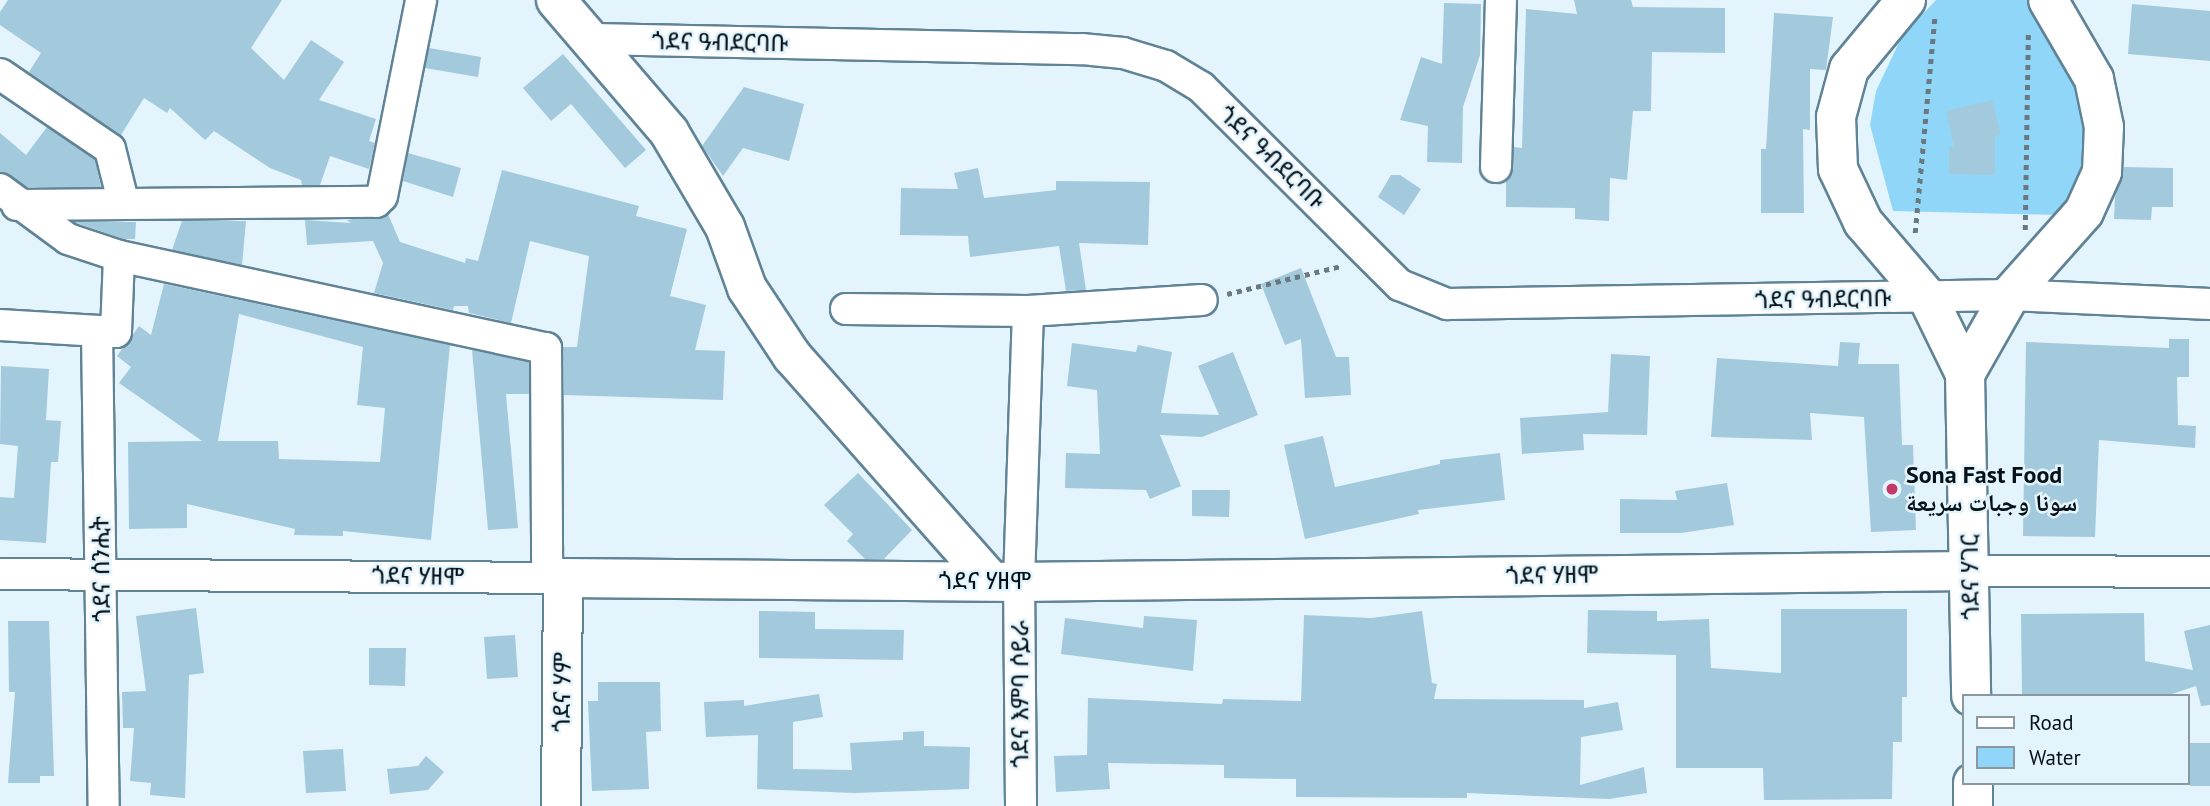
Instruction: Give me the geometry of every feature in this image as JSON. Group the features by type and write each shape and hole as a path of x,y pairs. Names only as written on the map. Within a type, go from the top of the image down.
{"street":[{"path":"9,197 123,201 376,202 382,196 421,0"},
{"path":"556,0 594,39 669,132 724,227 747,288 792,356 1005,581"},
{"path":"1496,167 1501,0"},
{"path":"1906,0 1849,69 1836,117 1838,169 1863,222 1920,286 1965,374"},
{"path":"1965,374 2017,287 2084,212 2102,172 2104,127 2094,79 2038,14"},
{"name":"ጎደና ዓብደርባቡ","path":"594,39 1082,49 1122,53 1166,66 1201,87 1400,285 1447,304 1920,286 2017,287"},
{"path":"0,74 110,149 123,201"},
{"path":"9,197 68,239 119,256 546,348 555,578"},
{"name":"ጎደና ሰንሒት","path":"104,806 101,572 107,331 119,256"},
{"path":"2017,287 2210,304"},
{"path":"846,309 1028,311 1202,300"},
{"name":"ጎደና እምባ ሶይራ","path":"1021,806 1005,581 1028,311"},
{"path":"0,325 107,331"},
{"name":"ጎደና ሃገር","path":"1965,374 1971,694"},
{"path":"1970,570 2210,572"},
{"name":"ጎደና ሃዘሞ","path":"0,574 101,572 1005,581 1970,570"},
{"name":"ጎደና ሃም","path":"555,578 561,806"},
{"path":"1973,785 1973,806"}],"path":[{"path":"1920,286 1936,0"},
{"path":"2017,287 2038,14"},
{"path":"1202,300 1374,257"}],"water":[{"path":"1936,0 2031,0 2084,77 2088,167 2060,215 1893,211 1870,125 1876,91 1902,36"}],"building":[{"path":"8,0 282,0 251,48 284,80 311,40 344,62 319,100 376,119 369,141 375,143 369,169 330,156 320,185 302,185 301,180 270,168 214,131 205,140 170,108 167,113 144,98 121,135 29,72 41,53 0,25 0,12"},
{"path":"1574,0 1631,0 1633,7 1725,8 1725,53 1652,52 1651,111 1633,111 1627,180 1610,178 1609,221 1575,219 1575,208 1506,207 1506,181 1513,168 1514,147 1522,148 1526,9 1577,14"},
{"path":"1444,3 1481,4 1480,55 1463,107 1462,163 1427,162 1428,126 1400,120 1421,57 1442,64"},
{"path":"2132,4 2210,11 2210,61 2128,54"},
{"path":"1774,13 1833,17 1826,70 1810,69 1810,130 1803,129 1804,213 1761,213 1761,149 1766,149"},
{"path":"429,48 481,57 478,77 425,68"},
{"path":"563,54 646,150 625,168 571,104 551,121 523,88"},
{"path":"744,87 804,104 789,161 743,148 723,176 702,146"},
{"path":"1992,100 2001,135 1995,136 1995,175 1949,174 1949,147 1954,147 1946,111"},
{"path":"47,127 95,160 101,187 27,187 0,172 0,133 26,155"},
{"path":"408,153 461,168 453,197 403,181"},
{"path":"2124,167 2173,168 2173,207 2152,207 2151,220 2114,219 2115,197"},
{"path":"978,168 984,198 1056,190 1056,181 1150,182 1148,245 1079,243 1086,290 1066,291 1059,246 970,257 968,236 900,235 901,188 958,189 954,173"},
{"path":"502,170 639,206 636,216 687,229 670,296 706,305 695,350 725,351 723,400 564,395 563,347 577,347 589,256 530,241 511,323 469,313 468,306 454,306 453,310 374,293 383,263 373,241 307,245 305,220 351,223 346,220 388,214 400,242 465,263 466,258 478,261"},
{"path":"1391,175 1400,175 1421,189 1404,215 1378,197"},
{"path":"182,221 246,221 242,265 172,250"},
{"path":"74,222 136,222 135,239 124,239"},
{"path":"1301,268 1336,357 1349,357 1351,395 1305,398 1301,339 1285,345 1261,284"},
{"path":"164,284 450,345 431,540 343,531 343,536 294,535 295,529 187,504 187,528 129,529 128,442 202,441 119,383 131,367 117,356 139,326 151,335","holes":["239,314 363,347 357,405 385,408 380,462 279,459 278,441 218,441"]},
{"path":"2169,339 2189,339 2189,377 2177,377 2178,425 2196,426 2195,448 2099,440 2095,537 2023,536 2026,342 2169,348"},
{"path":"1840,342 1860,343 1858,364 1899,364 1902,445 1913,445 1916,530 1871,532 1864,417 1810,413 1812,440 1711,437 1717,358 1838,366"},
{"path":"1072,343 1136,352 1138,345 1172,352 1161,413 1219,415 1198,366 1233,352 1258,415 1202,437 1160,435 1181,486 1150,499 1146,490 1065,488 1066,453 1100,454 1097,390 1067,386"},
{"path":"472,350 529,362 529,394 506,394 518,528 488,530"},
{"path":"1611,354 1650,356 1647,435 1583,434 1584,450 1522,454 1520,418 1608,412"},
{"path":"1,366 49,369 46,420 61,421 58,462 51,462 46,543 0,540 0,497 14,498 18,446 0,444"},
{"path":"1323,436 1335,487 1440,464 1440,460 1500,453 1505,500 1418,510 1419,514 1305,539 1284,445"},
{"path":"858,473 912,530 884,559 865,559 847,541 853,534 824,505"},
{"path":"1727,483 1734,525 1681,533 1620,533 1620,499 1677,500 1675,491"},
{"path":"1192,490 1230,490 1229,517 1192,516"},
{"path":"196,608 204,673 189,675 185,798 150,795 151,783 130,781 134,728 123,728 122,692 146,691 136,616"},
{"path":"1781,609 1907,609 1907,697 1902,697 1902,742 1893,742 1892,799 1764,800 1763,768 1676,768 1676,655 1587,653 1588,610 1657,611 1657,621 1709,619 1711,668 1781,673"},
{"path":"759,611 815,612 815,629 904,630 903,660 759,658"},
{"path":"1422,611 1432,683 1437,684 1434,699 1584,700 1584,708 1618,702 1623,730 1581,737 1580,785 1644,767 1647,793 1609,799 1467,793 1467,798 1296,797 1296,779 1224,778 1224,765 1108,763 1110,789 1056,792 1054,756 1087,755 1088,698 1222,704 1223,699 1301,701 1304,615 1372,618"},
{"path":"2144,613 2145,661 2193,670 2184,631 2210,625 2210,705 2201,706 2196,686 2172,694 2022,694 2021,614"},
{"path":"1144,616 1197,620 1193,671 1061,654 1065,618 1143,628"},
{"path":"8,621 49,621 54,776 40,776 40,783 8,783 15,692 9,692"},
{"path":"515,635 518,677 487,679 484,637"},
{"path":"369,648 406,648 405,686 369,685"},
{"path":"598,682 660,682 661,731 646,732 649,789 592,791 588,701 598,701"},
{"path":"819,694 823,717 793,722 793,769 852,770 850,743 903,740 903,732 924,731 924,746 970,747 969,789 854,793 757,789 758,735 706,737 704,702 744,700 744,706"},
{"path":"2190,743 2210,743 2210,786 2190,786"},
{"path":"343,749 346,791 306,793 303,751"},
{"path":"426,756 444,772 428,790 390,794 387,769 418,766"}],"place":[{"name":"Sona Fast Food سونا وجبات سريعة","path":"1892,489"}]}
